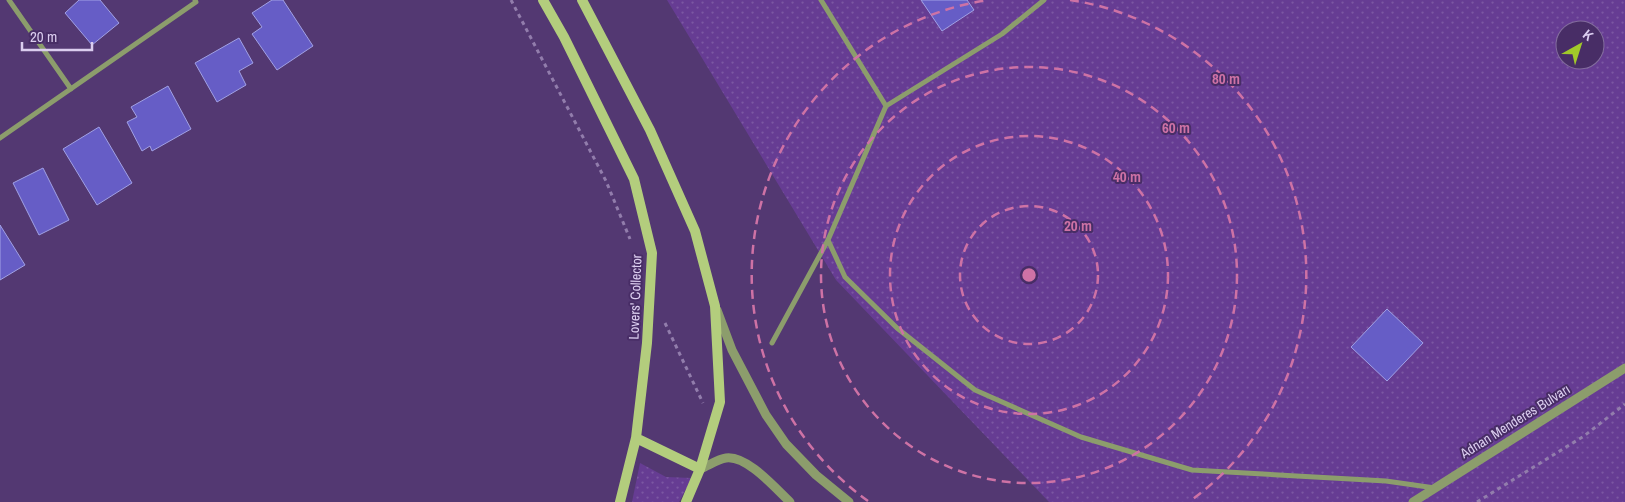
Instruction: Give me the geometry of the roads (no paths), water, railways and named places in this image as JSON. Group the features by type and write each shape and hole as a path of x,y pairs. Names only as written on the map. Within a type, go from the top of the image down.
{"main road":[{"name":"Lovers' Collector","path":"543,0 564,37 634,179 652,253 648,344 636,438 620,502"},
{"path":"582,0 650,130 695,230 715,306 720,402 700,469 686,502"},
{"path":"636,438 700,469"}],"street":[{"path":"9,0 71,89"},
{"path":"0,138 196,2 195,0"},
{"path":"822,0 886,106"},
{"path":"772,343 828,240 886,106 1002,34 1044,0"},
{"path":"828,240 845,277 897,328 975,390 1081,437 1192,470 1386,480 1435,488"},
{"path":"715,306 732,350 766,415 786,444 816,475 849,502"},
{"name":"Adnan Menderes Bulvarı","path":"1416,501 1625,368"},
{"path":"700,469 725,458 746,463 790,502"}]}
